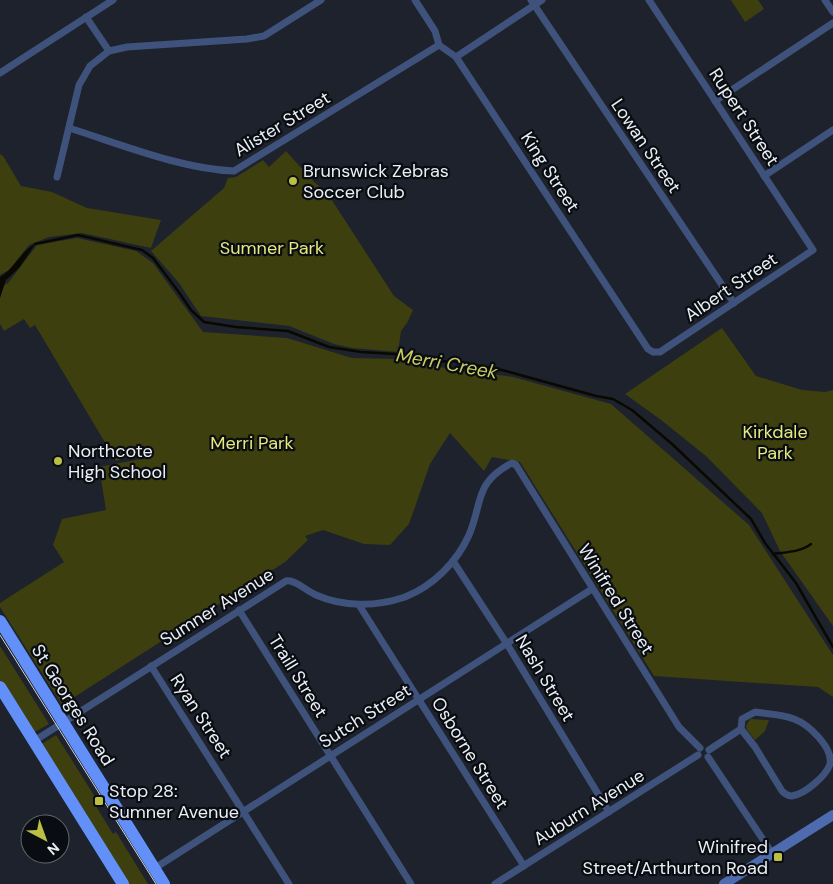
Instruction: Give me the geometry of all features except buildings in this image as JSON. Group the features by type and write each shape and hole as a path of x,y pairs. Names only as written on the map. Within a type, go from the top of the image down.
{"highway":[{"name":"St Georges Road","path":"0,621 164,884"},
{"path":"0,687 123,884"}],"street":[{"path":"0,74 113,0"},
{"path":"57,177 79,85 90,66 109,50 127,46 247,39 264,36 321,0"},
{"path":"415,0 435,31 439,45"},
{"path":"456,57 532,3 542,0"},
{"name":"Rupert Street","path":"649,0 813,250"},
{"path":"825,0 833,12"},
{"name":"Lowan Street","path":"532,3 734,303"},
{"path":"86,17 109,50"},
{"path":"715,101 833,22"},
{"name":"King Street","path":"439,45 456,57 648,349 653,352 665,350"},
{"name":"Alister Street","path":"69,128 188,165 234,171 439,45"},
{"path":"764,176 833,130"},
{"name":"Albert Street","path":"665,350 813,250"},
{"name":"Sumner Avenue","path":"34,741 288,580 316,596 359,605 375,604 406,596 434,579 453,562 469,535 479,497 487,483 500,469 512,463"},
{"name":"Winifred Street","path":"512,463 516,465 679,727 699,752"},
{"name":"Nash Street","path":"453,562 507,644 609,812"},
{"name":"Sutch Street","path":"154,868 592,589"},
{"name":"Osborne Street","path":"359,605 524,866"},
{"name":"Traill Street","path":"239,610 411,884"},
{"name":"Ryan Street","path":"151,666 244,810 289,884"},
{"path":"699,752 702,759 741,729 742,719 756,712 792,718 814,731 831,756 830,764 822,777 807,789 793,796 787,795 782,792 755,747 741,729"},
{"name":"Auburn Avenue","path":"499,883 699,752"},
{"path":"708,754 772,853"},
{"path":"724,884 833,815"}],"green space":[{"path":"731,0 758,0 764,9 745,22"},
{"name":"Sumner Park","path":"286,151 314,182 326,191 394,296 413,310 401,331 398,352 352,348 334,344 289,326 201,316 179,283 151,251 224,188 228,178 236,177 263,160 269,167"},
{"path":"0,154 21,186 52,192 87,208 161,220 151,248 82,233 49,237 29,245 9,270 0,275"},
{"name":"Merri Park","path":"77,238 136,251 153,263 203,332 287,338 352,358 400,359 431,366 513,377 611,404 749,525 833,655 833,697 818,687 654,676 520,462 492,457 484,471 450,433 430,464 409,524 390,545 364,544 323,530 305,536 308,540 285,562 62,705 0,607 0,603 64,562 53,545 62,519 106,510 99,467 146,458 145,456 133,458 131,456 116,461 35,325 30,328 24,319 4,331 0,324 0,287 8,283 37,245"},
{"name":"Kirkdale Park","path":"722,328 756,376 802,390 825,392 833,390 833,626 780,551 762,513 706,456 625,394"},
{"path":"0,646 49,724 33,733 0,680"},
{"path":"750,719 769,720 765,731 755,740 746,726"},
{"path":"56,735 97,800 94,803 113,834 116,832 148,884 127,884 40,745"}],"shaded area":[{"path":"36,243 19,268 6,280 0,298 0,277 10,269 26,250"}],"waterway":[{"name":"Merri Creek","path":"35,244 78,235 142,250 153,258 191,310 204,322 236,327 288,331 329,347 361,352 395,354 431,362 453,361 502,370 613,399 632,410 672,444 751,519 765,543 796,583 833,647"},
{"path":"773,554 798,550 811,544"}],"tram line":[{"path":"0,635 156,884"}],"place":[{"name":"Brunswick Zebras Soccer Club","path":"293,181"},
{"name":"Northcote High School","path":"58,461"},
{"name":"Stop 28: Sumner Avenue","path":"99,801"},
{"name":"Winifred Street/Arthurton Road","path":"778,857"}]}
